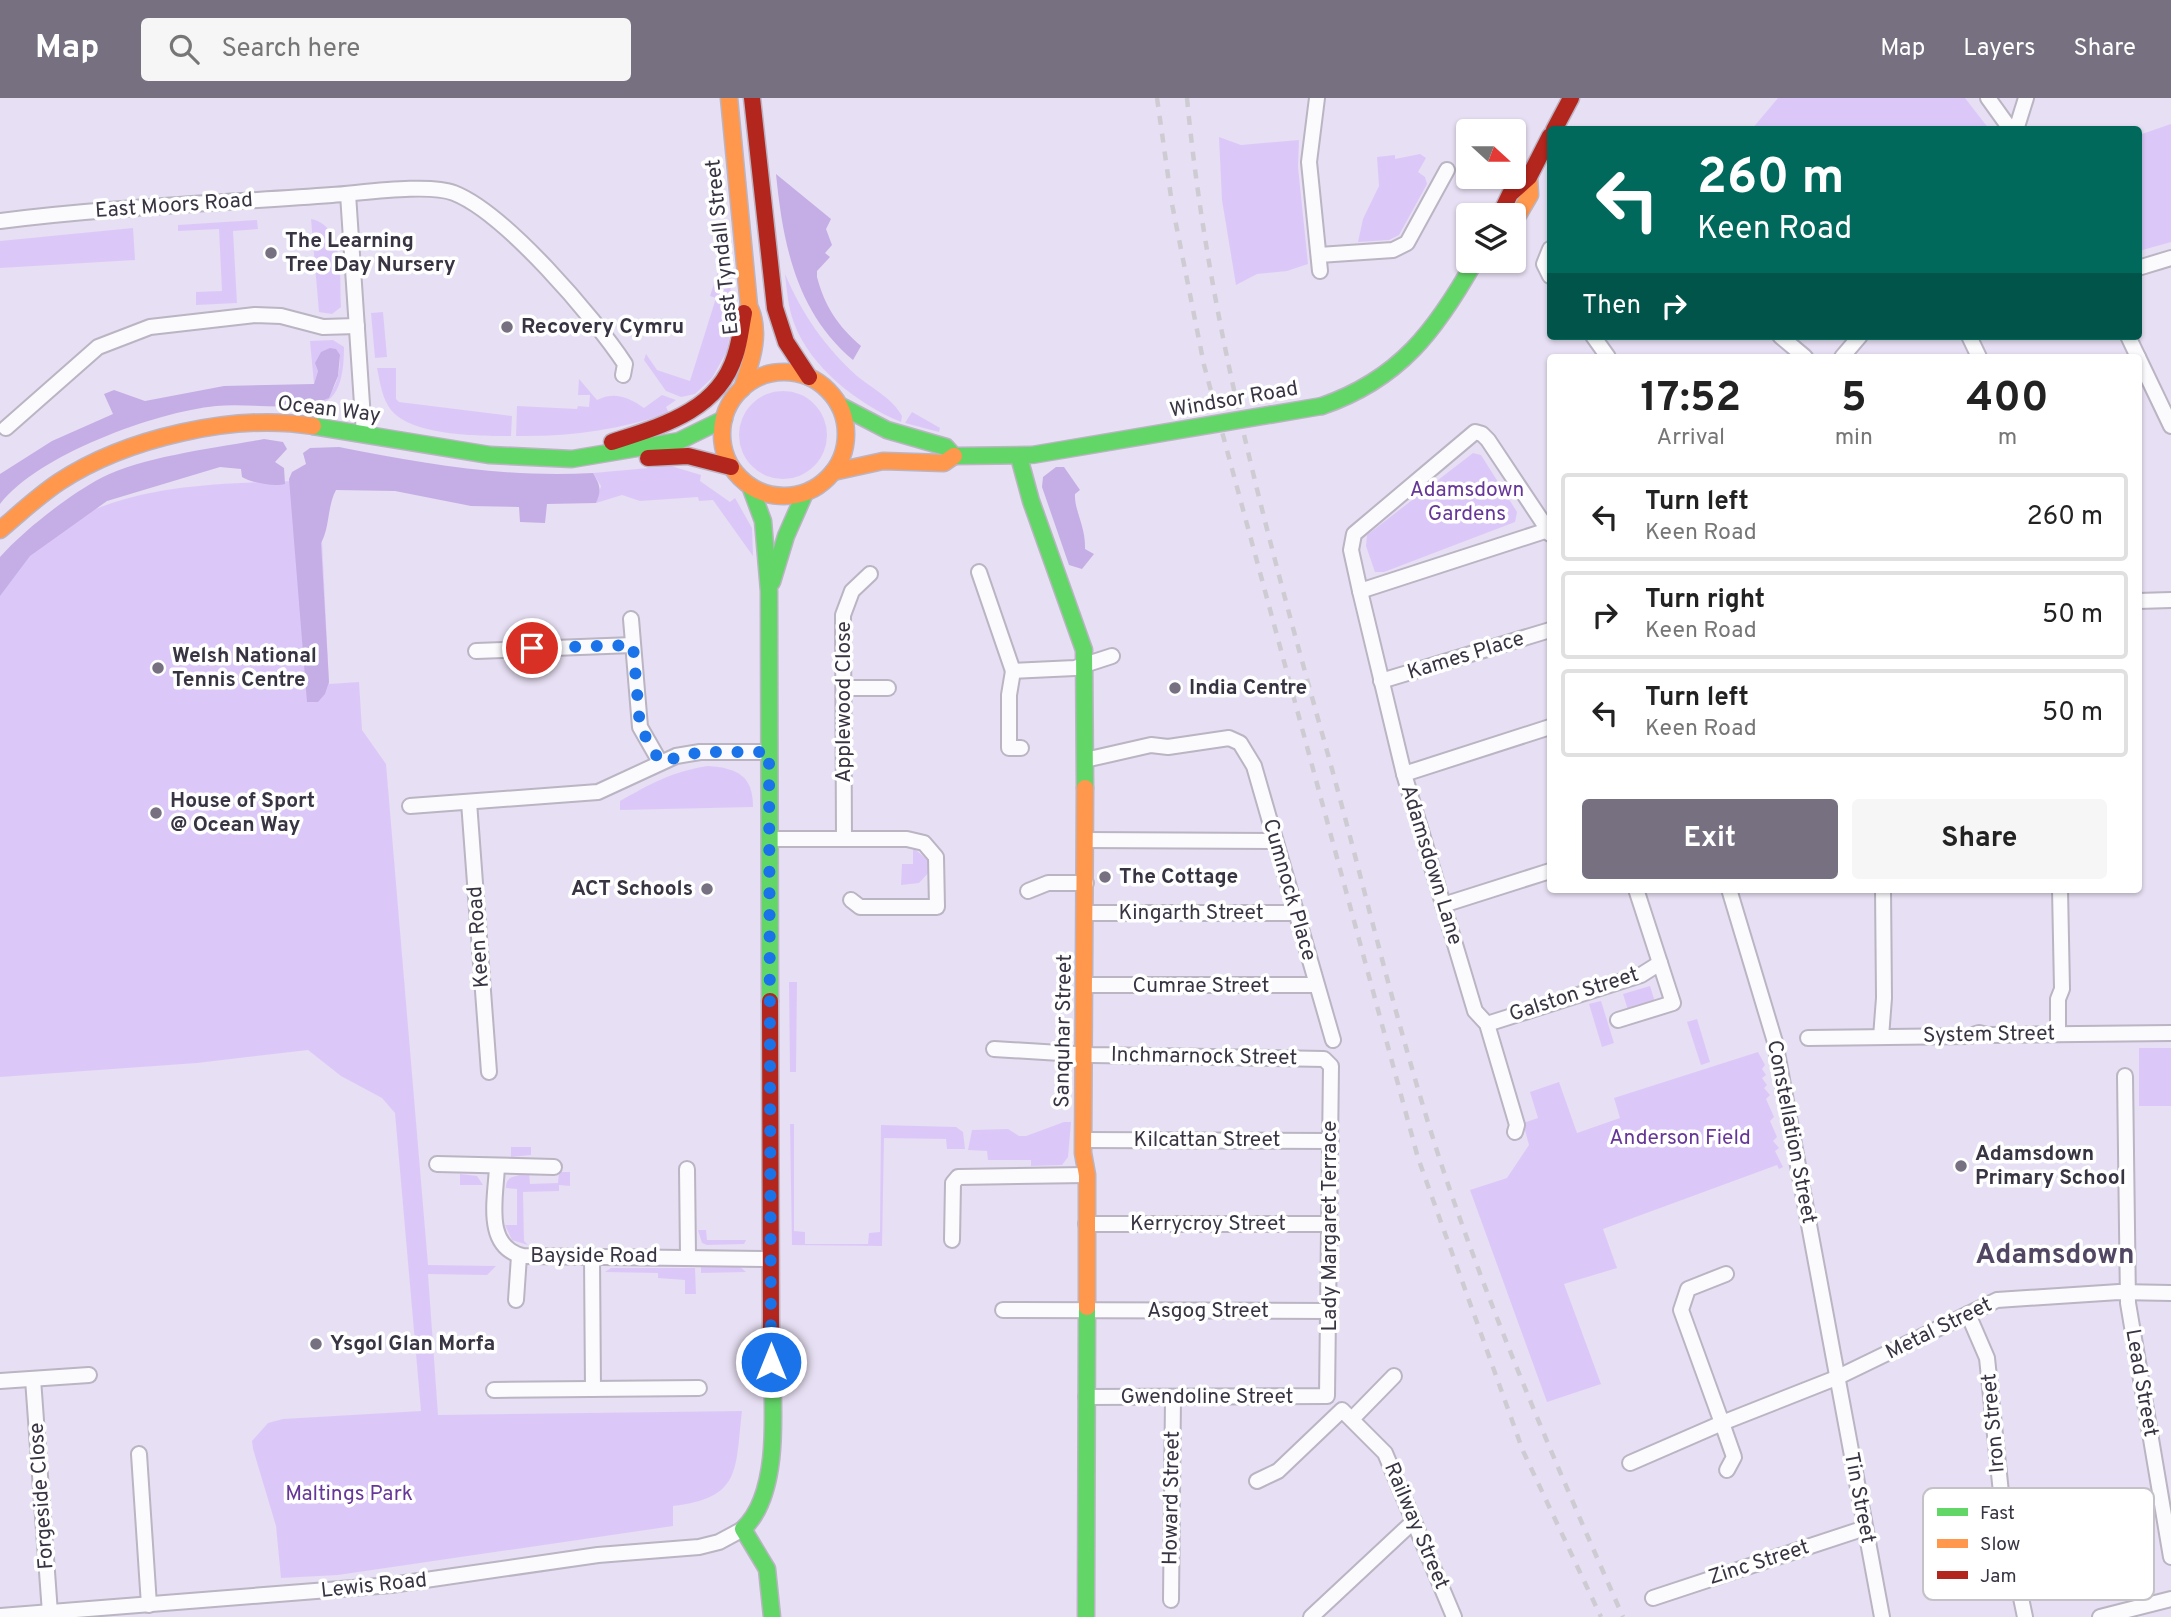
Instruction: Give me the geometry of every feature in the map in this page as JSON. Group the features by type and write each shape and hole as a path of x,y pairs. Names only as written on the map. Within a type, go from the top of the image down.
{"street":[{"name":"East Tyndall Street","path":"729,98 749,306 754,314 755,342 742,389"},
{"name":"East Tyndall Street","path":"752,98 761,196 779,325 794,356 809,377"},
{"path":"1317,98 1309,162 1320,271"},
{"path":"1556,126 1571,98"},
{"path":"1988,98 2010,126"},
{"path":"2015,126 2026,98"},
{"path":"1506,203 1510,194 1529,177 1547,142"},
{"path":"1319,255 1394,250 1407,243 1447,170"},
{"path":"1525,203 1530,195 1529,177"},
{"name":"East Moors Road","path":"0,221 348,194 440,190 469,202 531,254 573,297 625,364 623,375"},
{"path":"348,194 364,434"},
{"path":"2142,267 2171,258"},
{"name":"Windsor Road","path":"833,472 883,461 944,463 954,456 1026,456 1322,406 1365,391 1402,363 1470,273"},
{"name":"Windsor Road","path":"1468,277 1476,273"},
{"path":"595,457 616,438 671,424 708,399 731,368 739,344 743,314 749,306"},
{"path":"6,428 98,347 150,327 255,315 281,316 323,327 357,326"},
{"path":"1785,340 1801,354"},
{"path":"1845,354 1857,340"},
{"path":"2142,365 2171,426"},
{"path":"792,372 809,377 827,389 839,405 845,422 846,439 833,472 821,484 805,493 786,496 768,494 750,486 731,467 723,443 724,419 731,402 742,389 757,378 792,372"},
{"name":"Windsor Road","path":"839,405 887,430 946,447 954,456"},
{"name":"Ocean Way","path":"0,530 69,476 118,452 162,437 221,426 254,423 319,425 490,455 595,457 679,441 724,419"},
{"name":"Adamsdown Lane","path":"1515,1132 1517,1125 1487,1024 1475,1011 1404,774 1350,550 1354,534 1475,432 1482,433 1488,440 1547,529"},
{"name":"Ocean Way","path":"595,457 615,462 688,456 731,467"},
{"name":"Sanquhar Street","path":"1026,456 1031,501 1084,650 1086,666 1083,1140 1087,1175 1086,1617"},
{"path":"750,486 763,521 769,591 771,1474 764,1503 757,1516 743,1529 761,1551 767,1564 771,1579 772,1617"},
{"path":"769,591 786,536 805,493"},
{"path":"1360,591 1547,533"},
{"path":"979,572 1013,671 1009,695 1009,748 1021,748"},
{"name":"Applewood Close","path":"845,839 845,603 852,591 870,574"},
{"path":"2142,601 2171,600"},
{"path":"631,619 640,727 660,762"},
{"name":"Kames Place","path":"1381,681 1547,631"},
{"path":"477,651 633,645"},
{"path":"1013,671 1086,666 1112,656"},
{"path":"844,688 888,688"},
{"path":"1404,774 1547,728"},
{"name":"Cumnock Place","path":"1085,760 1151,745 1163,748 1229,738 1238,742 1254,766 1333,1040"},
{"path":"411,806 598,792 660,762 700,752 769,752"},
{"name":"Keen Road","path":"469,802 489,1072"},
{"path":"770,839 915,840 932,850 938,867 937,907 860,907 852,900"},
{"path":"1085,840 1275,841"},
{"path":"1443,905 1547,872"},
{"path":"1028,891 1048,883 1086,883"},
{"path":"1618,1020 1673,1003 1637,893"},
{"name":"Constellation Street","path":"1730,893 1772,1031 1836,1378"},
{"path":"1881,1037 1884,998 1883,893"},
{"path":"2058,1034 2058,999 2062,989 2060,893"},
{"name":"Kingarth Street","path":"1086,913 1295,914"},
{"name":"Galston Street","path":"1487,1024 1634,977 1660,963"},
{"name":"Cumrae Street","path":"1086,985 1316,985"},
{"name":"System Street","path":"1808,1038 1970,1035 1979,1032 1987,1035 2171,1033"},
{"name":"Inchmarnock Street","path":"994,1048 1084,1054 1324,1059"},
{"name":"Lady Margaret Terrace","path":"1324,1059 1331,1066 1327,1395"},
{"name":"Lead Street","path":"2125,1076 2127,1292 2171,1557"},
{"name":"Kilcattan Street","path":"1083,1140 1331,1141"},
{"path":"437,1164 554,1167"},
{"name":"Bayside Road","path":"497,1166 495,1229 500,1242 510,1253 519,1256 771,1259"},
{"path":"687,1169 688,1256"},
{"path":"952,1240 953,1183 958,1177 1087,1175"},
{"name":"Kerrycroy Street","path":"1086,1224 1331,1224"},
{"path":"516,1300 519,1256"},
{"path":"592,1257 593,1389"},
{"path":"1726,1275 1689,1289 1681,1310 1734,1457 1727,1470"},
{"name":"Metal Street","path":"1630,1463 1836,1378 2003,1299 2127,1292 2171,1293"},
{"name":"Asgog Street","path":"1003,1310 1330,1311"},
{"name":"Iron Street","path":"1968,1314 1989,1364 2001,1488"},
{"path":"0,1381 89,1375"},
{"path":"1257,1481 1278,1471 1394,1376"},
{"name":"Tin Street","path":"1836,1378 1882,1617"},
{"name":"Forgeside Close","path":"33,1379 50,1613"},
{"path":"494,1390 699,1388"},
{"name":"Gwendoline Street","path":"1086,1397 1327,1395"},
{"name":"Howard Street","path":"1171,1600 1173,1397"},
{"name":"Railway Street","path":"1347,1414 1385,1453 1454,1617"},
{"path":"139,1454 149,1605"},
{"path":"1311,1617 1415,1521"},
{"name":"Zinc Street","path":"1653,1598 1865,1528"},
{"name":"Lewis Road","path":"0,1616 354,1589 598,1556 681,1549 719,1542 743,1529"},
{"path":"2100,1617 2171,1599"}],"green space":[{"path":"1778,98 1965,98 1987,126 1755,126"},
{"path":"2171,124 2171,242 2142,250 2142,134"},
{"path":"1219,137 1241,145 1299,140 1298,167 1308,264 1287,271 1257,274 1236,285 1222,200"},
{"path":"1420,154 1426,158 1418,172 1425,177 1427,184 1399,235 1389,240 1358,242 1363,219 1379,186 1377,157 1395,155 1395,159"},
{"path":"311,219 330,232 338,255 341,307 332,314 319,312"},
{"path":"257,220 258,229 233,231 237,303 196,305 196,292 222,291 219,229 178,231 178,225"},
{"path":"133,228 135,260 0,268 0,241"},
{"path":"727,244 733,318 727,351 712,378 695,394 681,397 666,391 644,360 646,354 657,370 690,381 716,298 710,296"},
{"path":"785,274 799,303 825,342 857,376 893,404 902,416 901,422 853,395 812,355 801,339 792,317"},
{"path":"383,312 387,357 375,358 371,313"},
{"path":"333,340 344,347 342,374 334,394 318,405 291,406 314,403 329,394 334,387 340,355 318,371 314,384 310,341"},
{"path":"377,368 396,368 396,399 399,402 512,416 511,436 447,433 401,419 385,401"},
{"path":"579,379 597,400 621,396 644,408 662,395 676,400 666,407 669,413 631,424 575,434 516,436 517,406 577,409 578,406 589,407 590,395 578,395"},
{"path":"783,391 800,394 814,404 824,418 827,435 824,452 814,466 800,476 783,479 766,476 752,466 742,452 739,435 742,418 752,404 766,394"},
{"path":"912,412 940,428 939,432 905,423"},
{"name":"Adamsdown Gardens","path":"1473,453 1481,455 1517,512 1515,522 1384,572 1375,572 1366,546 1367,535"},
{"path":"671,466 701,475 700,481 730,502 735,498 752,528 753,556 713,500 699,501 698,497 640,501 622,495 596,503 601,486 593,473"},
{"name":"Maltings Park","path":"319,480 329,684 359,682 362,730 386,764 428,1265 496,1266 487,1275 428,1274 438,1415 742,1411 738,1450 731,1478 712,1496 673,1506 673,1526 338,1575 281,1578 276,1526 252,1441 268,1423 283,1419 421,1411 395,1113 382,1098 341,1076 308,1050 197,1063 0,1077 0,579 57,528 96,509 126,499 190,487"},
{"path":"708,766 728,769 742,776 750,788 753,807 620,810 620,801 652,784 684,771"},
{"path":"913,848 927,859 930,871 919,883 901,885 902,864 913,864"},
{"path":"789,982 797,982 796,1072 790,1072"},
{"path":"1650,986 1655,1002 1628,1010 1623,994"},
{"path":"1601,1001 1614,1043 1602,1047 1589,1004"},
{"path":"1697,1019 1710,1062 1701,1065 1687,1022"},
{"path":"2139,1048 2171,1048 2171,1106 2139,1106"},
{"name":"Anderson Field","path":"1758,1052 1765,1065 1762,1069 1766,1075 1762,1078 1767,1085 1764,1088 1770,1095 1766,1099 1774,1117 1770,1121 1777,1137 1773,1141 1779,1148 1775,1151 1783,1167 1779,1169 1777,1165 1603,1229 1617,1268 1564,1284 1601,1384 1547,1402 1470,1190 1507,1178 1529,1145 1523,1123 1538,1118 1530,1092 1559,1082 1577,1133 1620,1118 1614,1098"},
{"path":"1071,1122 1068,1157 1062,1165 1031,1166 1031,1160 988,1160 987,1151 968,1150 972,1130 1008,1129 1019,1136 1026,1136"},
{"path":"790,1124 794,1124 794,1231 805,1232 805,1244 868,1244 869,1233 880,1232 881,1125 956,1127 963,1132 965,1149 947,1149 946,1139 884,1138 882,1246 792,1245"},
{"path":"511,1147 531,1147 531,1155 511,1157"},
{"path":"523,1172 529,1172 530,1184 558,1183 559,1172 570,1172 570,1186 559,1185 559,1191 523,1192 524,1241 528,1245 512,1240 505,1225 517,1225 517,1189 506,1188 508,1180"},
{"path":"460,1174 477,1176 483,1185 460,1185"},
{"path":"698,1230 706,1230 707,1240 746,1240 744,1244 707,1245 702,1243"},
{"path":"701,1267 740,1267 746,1272 701,1273"},
{"path":"611,1268 695,1268 696,1294 685,1294 685,1280 658,1278 658,1273 605,1272"}],"shaded area":[{"path":"776,174 831,219 826,229 832,245 825,253 830,257 817,271 817,277 833,315 861,346 853,360 818,321 805,299 788,251"},
{"path":"330,348 336,349 340,355 338,376 329,398 288,407 216,406 162,417 99,439 69,453 18,486 0,504 0,474 52,441 113,414 104,394 114,390 145,401 224,386 314,384 318,371 315,363 321,352"},
{"path":"264,439 283,442 287,449 275,462 284,468 285,484 257,483 242,477 241,469 220,467 107,501 30,556 0,596 0,557 34,525 88,485 118,470 159,458"},
{"path":"339,447 465,468 529,473 593,473 600,491 596,503 547,504 545,523 520,522 519,507 471,506 395,491 336,490 321,543 329,682 325,694 318,702 307,702 289,479 292,472 306,464 303,453 310,448"},
{"path":"1056,467 1064,467 1080,490 1075,494 1075,500 1084,533 1085,549 1094,554 1082,569 1069,565 1042,487 1043,477"}],"railway":[{"path":"1157,98 1172,204 1204,365 1418,1158 1523,1451 1601,1617"},
{"path":"1187,98 1209,264 1242,428 1417,1086 1452,1196 1491,1303 1555,1461 1623,1617"}],"traffic: fast":[{"path":"1322,406 1373,382 1413,349 1446,309 1468,273"},
{"path":"839,405 887,430 946,447 954,456 1030,455"},
{"path":"1032,455 1322,406"},
{"path":"313,426 490,455 572,459 679,441 724,419"},
{"path":"1019,457 1031,501 1084,650 1085,788"},
{"path":"750,486 763,521 769,591 770,1001"},
{"path":"772,582 786,536 805,493"},
{"path":"1086,1617 1087,1307"},
{"path":"771,1335 773,1438 770,1465 765,1490 756,1512 743,1529 767,1569 772,1617"}],"traffic: slow":[{"path":"729,98 749,306 755,327 754,347 742,389"},
{"path":"1525,203 1530,195 1529,177"},
{"path":"784,372 808,377 828,390 841,410 846,434 841,458 828,478 808,491 784,496 760,491 740,478 727,458 722,434 727,410 740,390 760,377 784,372"},
{"path":"0,530 59,482 86,466 148,442 216,426 249,423 313,426"},
{"path":"833,472 883,461 944,463 954,456"},
{"path":"1085,788 1083,1153 1087,1175 1087,1307"}],"traffic: jam":[{"path":"752,98 775,308 786,342 809,377"},
{"path":"1556,126 1571,98"},
{"path":"1506,203 1510,194 1529,177 1547,142"},
{"path":"612,442 650,430 686,414 716,390 727,375 735,356 744,313"},
{"path":"648,458 688,456 731,467"},
{"path":"770,1001 771,1335"}],"place":[{"name":"The Learning Tree Day Nursery","path":"271,253"},
{"name":"Recovery Cymru","path":"507,327"},
{"name":"Welsh National Tennis Centre","path":"158,668"},
{"name":"India Centre","path":"1175,688"},
{"name":"House of Sport @ Ocean Way","path":"156,813"},
{"name":"The Cottage","path":"1105,877"},
{"name":"ACT Schools","path":"707,889"},
{"name":"Adamsdown Primary School","path":"1961,1166"},
{"name":"Ysgol Glan Morfa","path":"316,1344"}],"district":[{"name":"Adamsdown","path":"2055,1256"}],"route":[{"path":"532,648 633,645 640,727 660,762 700,752 769,752 771,1362"}]}
